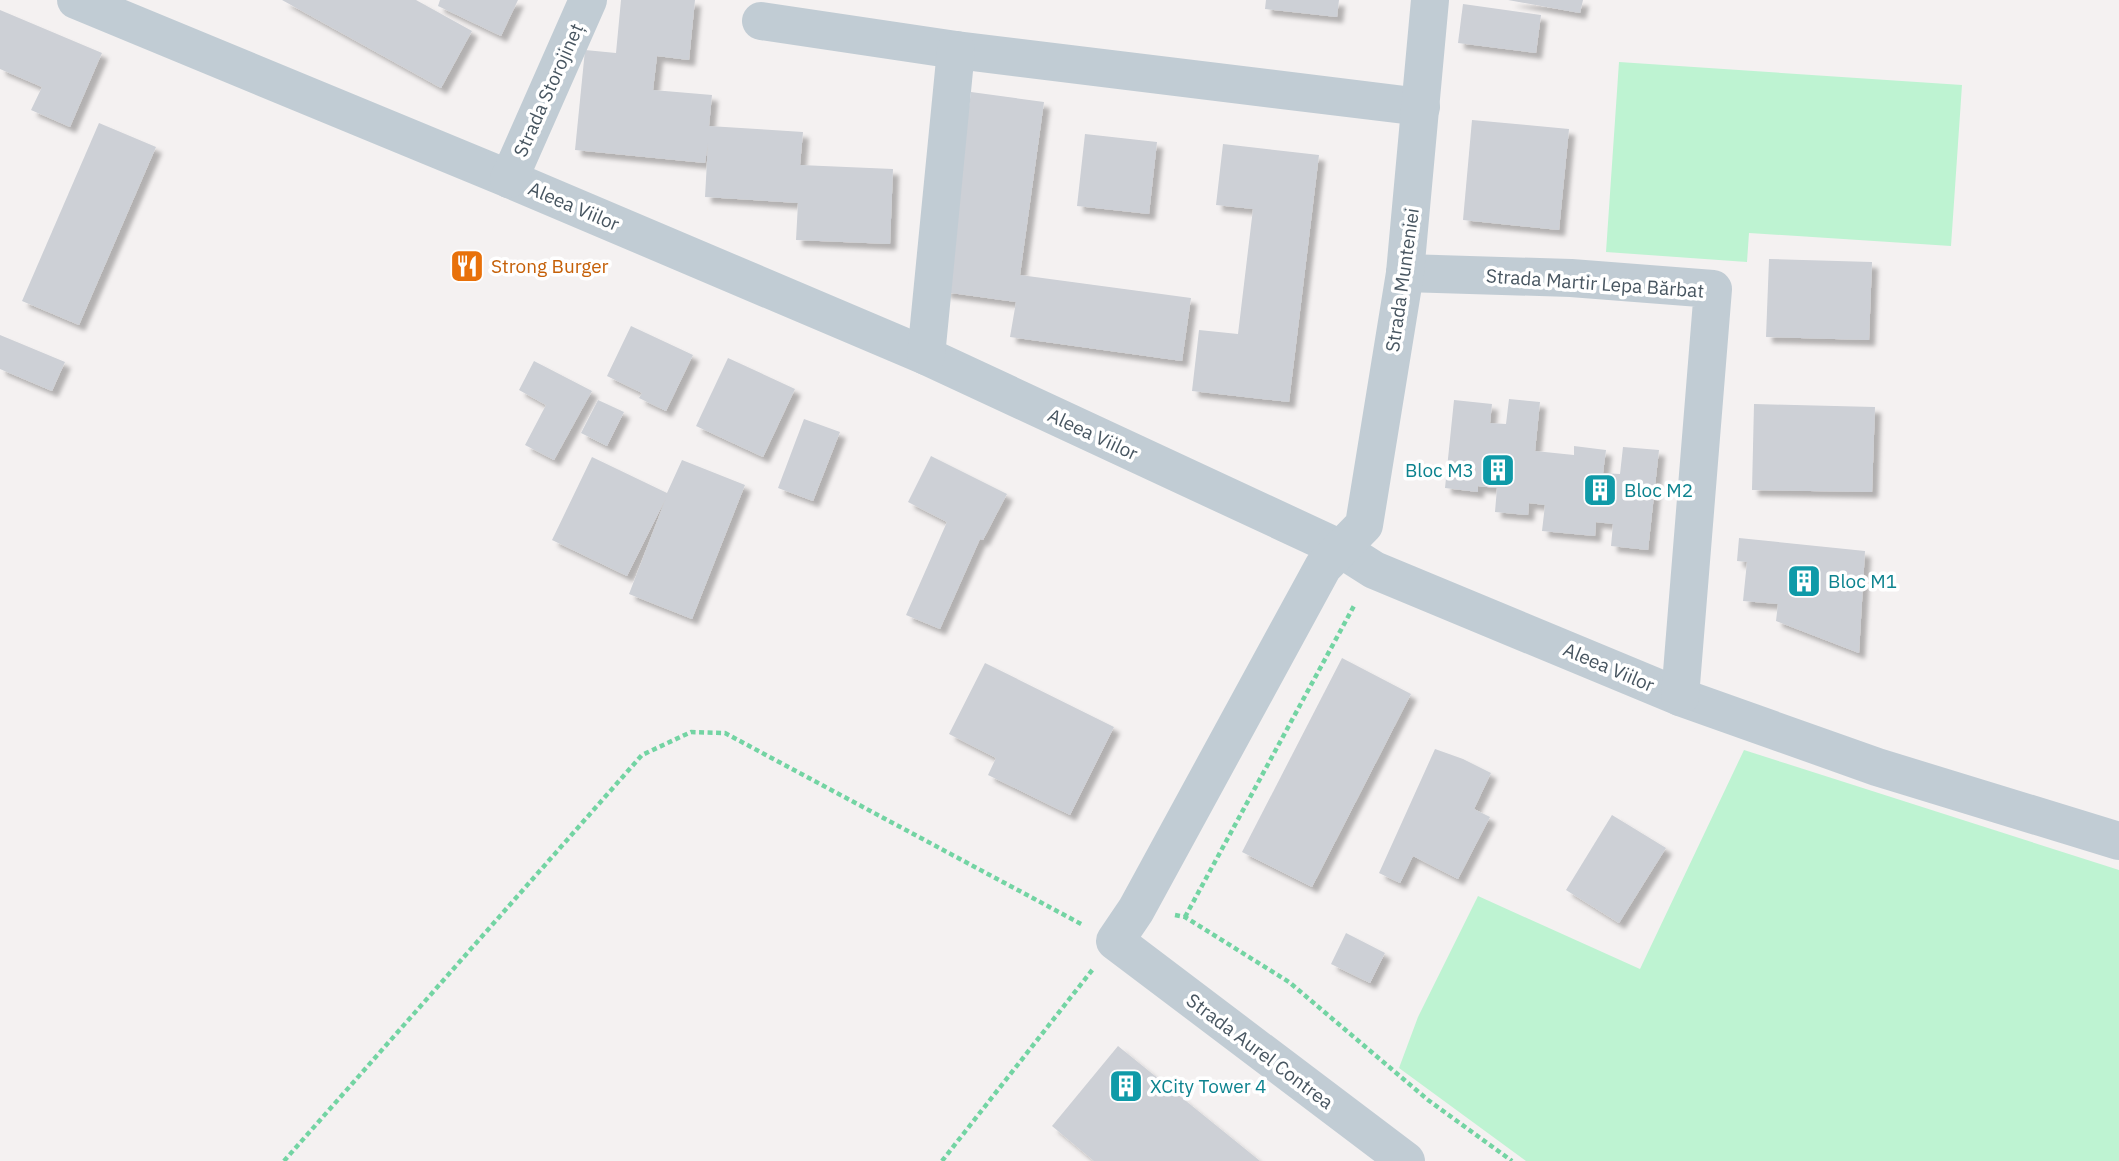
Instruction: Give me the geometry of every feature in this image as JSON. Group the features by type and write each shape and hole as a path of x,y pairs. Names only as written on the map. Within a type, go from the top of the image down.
{"street":[{"name":"Aleea Viilor","path":"76,0 509,179 926,356 1341,549 1374,570 1680,697 1877,767 2119,841"},
{"name":"Strada Storojineț","path":"509,179 588,0"},
{"name":"Strada Munteniei","path":"1125,926 1323,567 1364,525 1405,273 1430,0"},
{"path":"761,21 956,50 1421,107"},
{"path":"926,356 956,50"},
{"name":"Strada Martir Lepa Bărbat","path":"1405,273 1571,278 1713,289 1680,697"},
{"name":"Strada Aurel Contrea","path":"1125,926 1406,1161"}],"path":[{"path":"1185,917 1374,570"},
{"path":"284,1161 642,755 691,732 725,733 1027,897 1125,926 1185,917 1289,982 1428,1100 1512,1161"},
{"path":"942,1161 1125,926"}],"green space":[{"path":"1619,62 1962,85 1951,246 1749,233 1747,262 1606,252"},
{"path":"1744,750 2119,870 2119,1161 1526,1161 1399,1068 1418,1017 1478,896 1640,969"}],"building":[{"path":"282,0 416,0 472,31 441,88"},
{"path":"440,0 518,0 501,36 438,6"},
{"path":"621,0 695,0 689,60 657,56 653,90 712,95 709,126 803,132 800,165 893,169 890,244 796,240 798,203 705,197 708,143 705,163 575,150 585,50 616,53"},
{"path":"1266,0 1339,0 1337,17 1265,9"},
{"path":"1508,0 1583,0 1580,13"},
{"path":"1463,4 1541,15 1536,53 1458,43"},
{"path":"0,10 102,53 70,127 31,110 42,87 0,69"},
{"path":"971,92 1044,102 1020,275 1191,298 1182,361 1010,337 1016,302 944,292"},
{"path":"1472,120 1569,129 1559,230 1463,220"},
{"path":"99,123 156,147 79,325 22,301"},
{"path":"1085,134 1157,142 1149,214 1077,206"},
{"path":"1223,144 1319,155 1289,402 1192,391 1199,330 1238,334 1253,209 1216,205"},
{"path":"1769,259 1872,262 1869,340 1766,337"},
{"path":"631,326 693,355 666,411 639,398 642,393 607,376"},
{"path":"0,335 65,362 52,391 0,369"},
{"path":"728,358 795,389 763,457 696,426"},
{"path":"534,361 592,391 554,460 525,445 546,405 519,390"},
{"path":"1509,399 1540,402 1535,451 1574,455 1574,446 1606,450 1603,473 1620,474 1623,447 1659,450 1648,550 1611,546 1613,524 1596,522 1595,536 1542,531 1545,505 1529,503 1528,515 1495,512 1497,488 1478,486 1478,492 1445,488 1454,400 1492,404 1490,423 1506,424"},
{"path":"598,400 624,412 607,446 581,433"},
{"path":"1754,404 1875,407 1872,492 1752,490"},
{"path":"804,419 840,432 813,501 778,488"},
{"path":"931,456 1007,494 983,540 980,539 940,629 906,615 947,522 908,502"},
{"path":"592,457 667,493 682,460 745,485 692,619 629,594 666,498 627,576 552,540"},
{"name":"Bloc M1","path":"1739,538 1865,551 1859,653 1776,621 1778,604 1743,601 1747,562 1737,561"},
{"path":"1342,658 1411,694 1312,887 1242,852"},
{"path":"985,663 1114,727 1070,815 988,775 996,758 949,734"},
{"path":"1435,749 1491,773 1474,809 1490,817 1458,879 1413,856 1400,883 1379,873"},
{"path":"1612,815 1666,848 1619,923 1566,890"},
{"path":"1346,933 1385,953 1370,983 1331,964"},
{"name":"XCity Tower 4","path":"1118,1046 1260,1161 1094,1161 1052,1126"}],"place":[{"name":"Strong Burger","path":"467,266"},
{"name":"Bloc M3","path":"1498,470"},
{"name":"Bloc M2","path":"1600,490"},
{"name":"Bloc M1","path":"1804,581"},
{"name":"XCity Tower 4","path":"1126,1086"}]}
